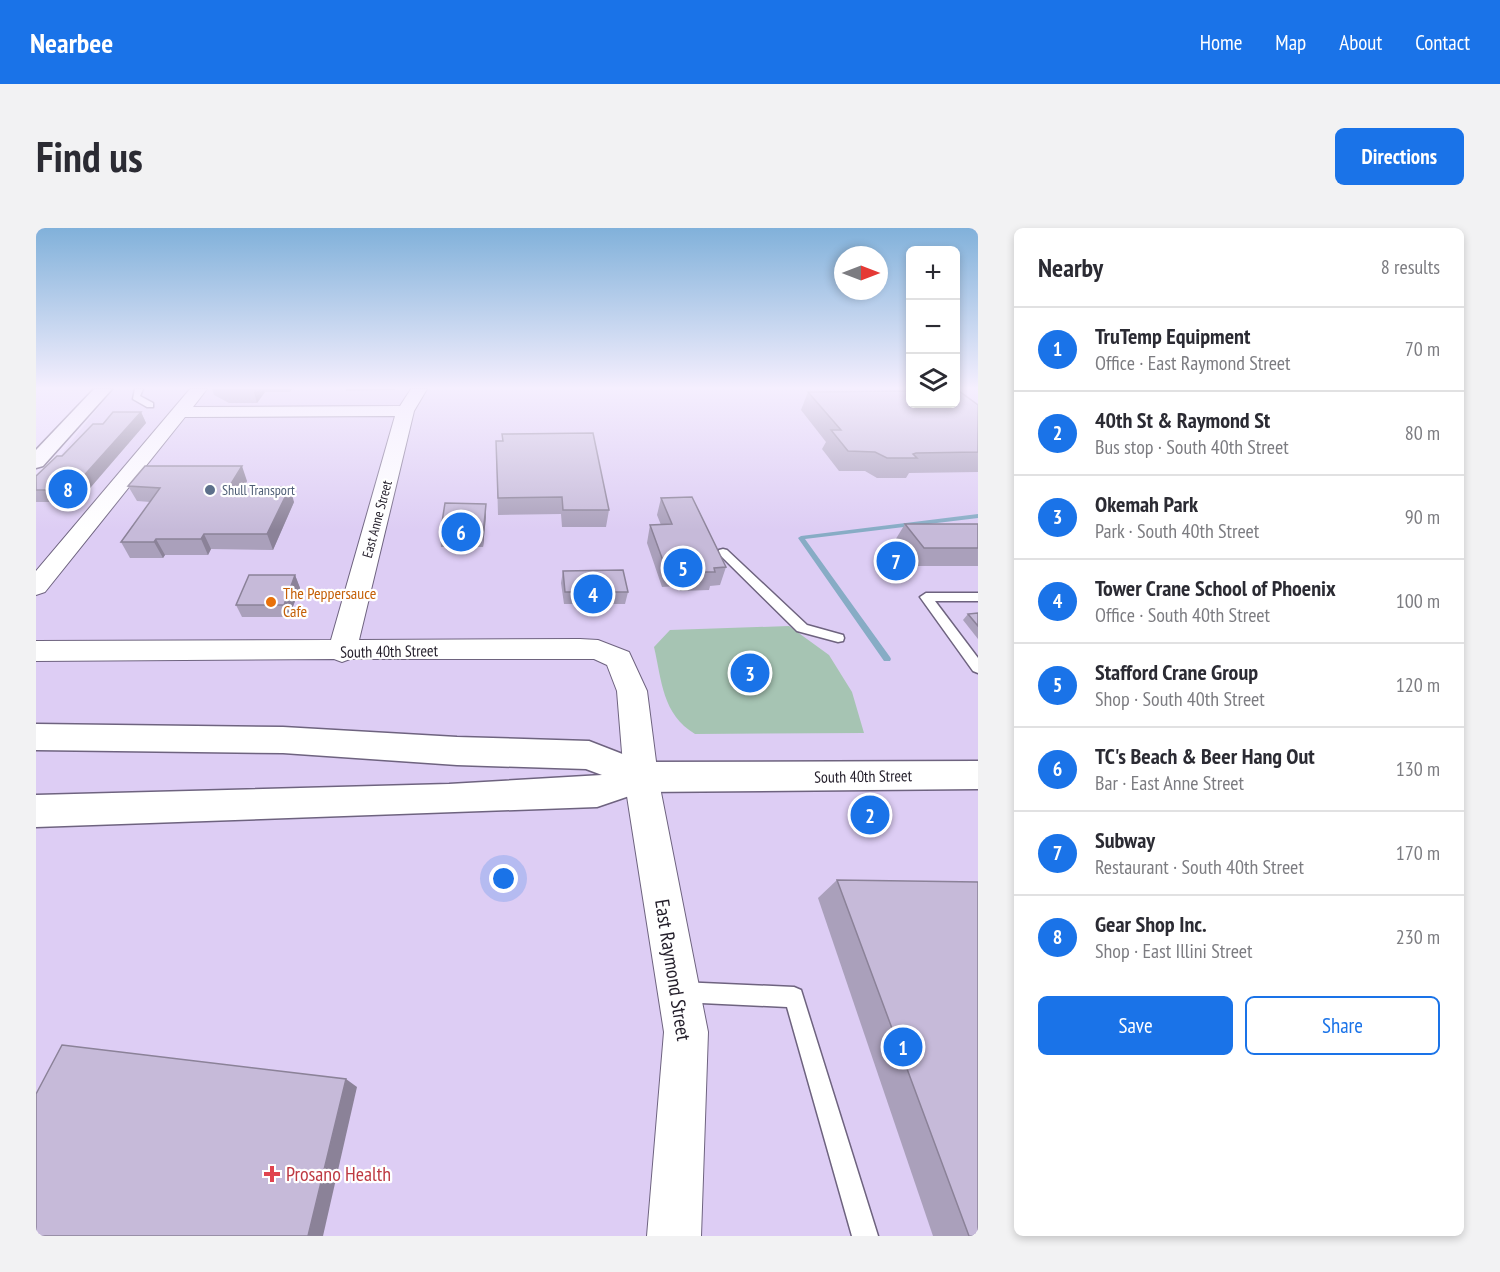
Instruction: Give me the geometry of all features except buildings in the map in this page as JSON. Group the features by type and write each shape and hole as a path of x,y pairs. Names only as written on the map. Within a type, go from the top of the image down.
{"main road":[{"path":"36,462 60,436"},
{"name":"South 40th Street","path":"36,737 283,740 457,751 590,755 641,777"},
{"name":"South 40th Street","path":"36,812 597,792 641,777 978,775"}],"street":[{"path":"36,587 161,436"},
{"name":"East Anne Street","path":"342,651 398,436"},
{"name":"South 40th Street","path":"36,651 598,650 619,659 632,690 641,777"},
{"name":"East Raymond Street","path":"641,777 686,1032 674,1236"}],"lane":[{"path":"723,552 802,628 838,638"},
{"path":"975,600 926,597 978,668"},
{"path":"679,992 794,997 865,1236"}],"shaded area":[{"path":"76,436 978,436 978,1236 36,1236 36,486"}],"green space":[{"path":"789,626 829,655 852,692 864,733 695,734 676,717 665,696 654,647 670,630"}],"waterway":[{"path":"887,659 801,538 978,516"}],"place":[{"name":"Gear Shop Inc.","path":"68,489"},
{"name":"Shull Transport","path":"210,490"},
{"name":"TC's Beach & Beer Hang Out","path":"461,532"},
{"name":"Subway","path":"896,561"},
{"name":"Stafford Crane Group","path":"683,568"},
{"name":"Tower Crane School of Phoenix","path":"593,594"},
{"name":"The Peppersauce Cafe","path":"271,602"},
{"name":"Okemah Park","path":"750,673"},
{"name":"40th St & Raymond St","path":"870,815"},
{"name":"TruTemp Equipment","path":"903,1047"},
{"name":"Prosano Health","path":"272,1174"}]}
